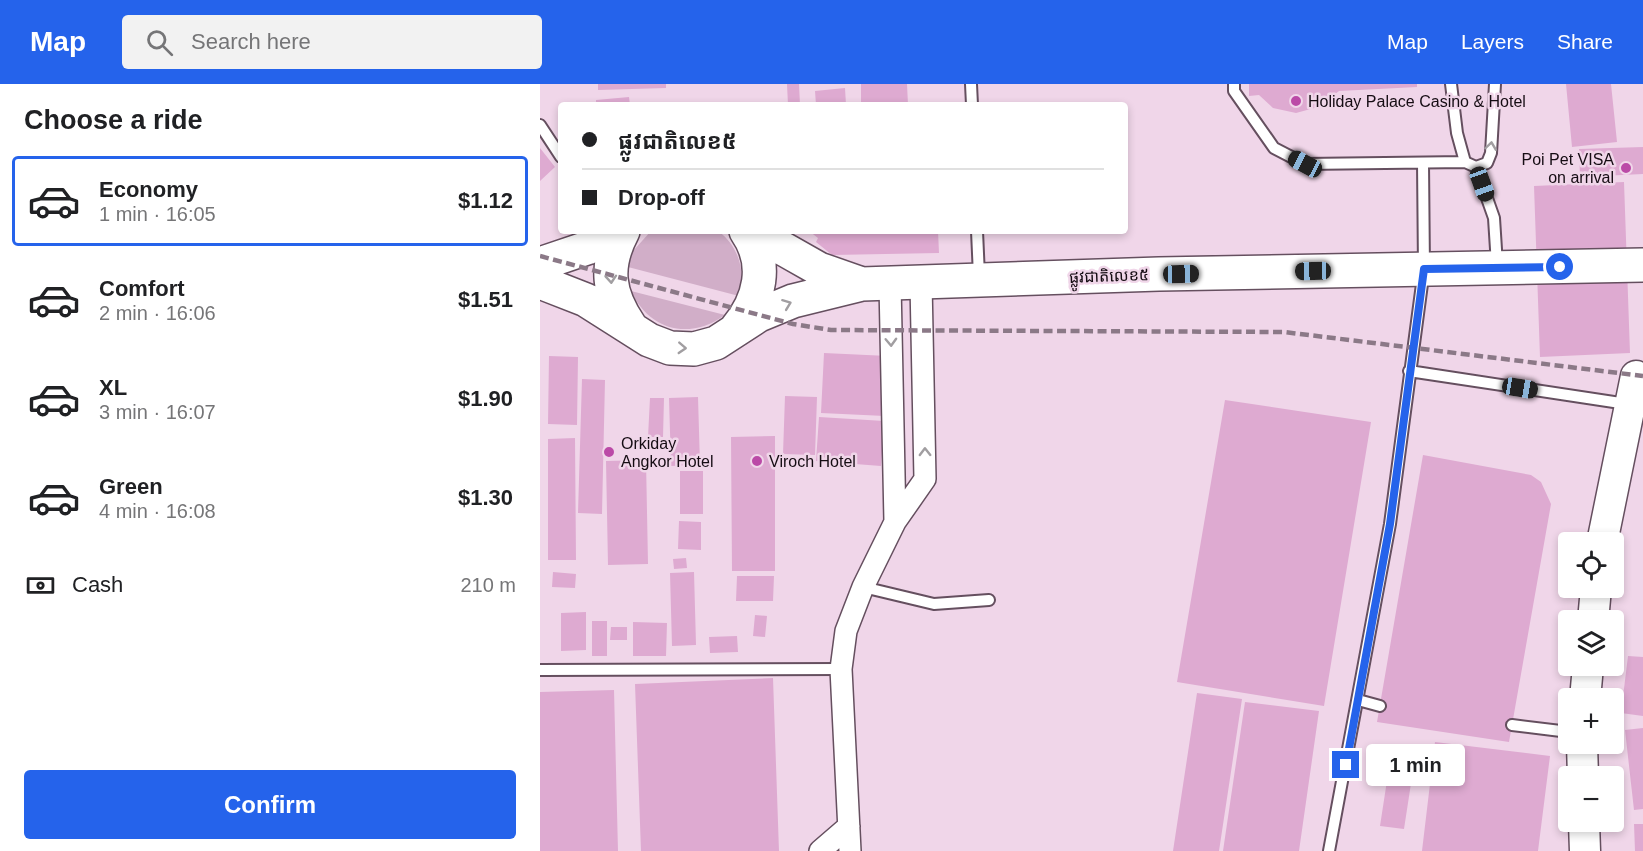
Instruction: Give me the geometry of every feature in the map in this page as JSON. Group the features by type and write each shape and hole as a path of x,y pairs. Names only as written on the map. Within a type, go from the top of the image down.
{"highway":[{"path":"540,264 587,248 613,234"},
{"name":"ផ្លូវជាតិលេខ៥","path":"621,234 615,245 610,276 617,306 630,326"},
{"name":"ផ្លូវជាតិលេខ៥","path":"735,330 749,313 759,289 760,265 753,242 748,234"},
{"name":"ផ្លូវជាតិលេខ៥","path":"757,234 819,269 891,284"},
{"name":"ផ្លូវជាតិលេខ៥","path":"540,282 586,300 649,340 670,348 693,349 716,343 759,315 793,301 891,284 1159,274 1643,265"}],"street":[{"path":"891,284 895,522"},
{"path":"850,851 841,669 846,631 863,587 895,522 925,479 891,284"},
{"path":"1604,532 1636,376"},
{"path":"820,851 849,826"},
{"path":"1584,832 1585,851"}],"lane":[{"path":"971,84 972,102"},
{"path":"1234,84 1234,91 1274,148 1305,164 1465,162 1476,167 1487,164 1491,153 1495,84"},
{"path":"1451,84 1457,133 1465,162"},
{"path":"540,124 558,152"},
{"path":"1329,851 1390,524 1424,269 1423,163"},
{"path":"1476,167 1494,218 1497,268"},
{"path":"977,234 979,282"},
{"path":"1409,370 1630,405"},
{"path":"863,587 934,604 989,600"},
{"path":"540,670 841,669"},
{"path":"1358,700 1380,706"},
{"path":"1512,725 1558,731"}],"shaded area":[{"path":"648,234 722,234 731,244 739,260 742,278 739,296 628,267 633,251"},
{"path":"631,291 725,315 698,328 671,327 659,323 648,315"}],"building":[{"path":"598,84 666,84 666,88 598,90"},
{"path":"787,84 799,84 800,102 788,102"},
{"path":"861,84 907,84 908,102 861,102"},
{"name":"Holiday Palace Casino & Hotel","path":"1249,84 1417,84 1417,87 1339,91 1318,107 1296,113 1273,108 1259,95 1249,96"},
{"path":"1566,84 1611,84 1617,142 1572,147"},
{"path":"845,88 846,102 816,102 815,91"},
{"path":"629,97 630,102 596,102 596,100"},
{"path":"1643,147 1643,174 1580,177 1579,149"},
{"path":"540,148 555,167 540,181"},
{"path":"1624,182 1630,353 1540,357 1534,186"},
{"path":"813,234 938,234 939,253 832,255 816,242 818,238"},
{"path":"824,353 888,356 885,416 821,413"},
{"path":"549,356 578,357 577,425 548,424"},
{"path":"582,379 605,380 602,514 578,513"},
{"path":"785,396 817,397 815,455 783,454"},
{"path":"698,397 700,465 671,466 669,398"},
{"path":"650,398 664,398 663,437 648,437"},
{"path":"1225,400 1371,422 1324,706 1177,682"},
{"path":"819,417 884,421 881,466 816,461"},
{"path":"775,436 775,571 732,571 731,437"},
{"path":"575,438 576,560 548,560 548,439"},
{"path":"1423,455 1531,475 1541,482 1551,504 1509,742 1377,722"},
{"path":"646,460 648,564 608,565 606,461"},
{"path":"680,471 703,471 703,514 680,514"},
{"path":"679,521 701,522 701,550 678,549"},
{"path":"686,558 687,568 674,569 673,559"},
{"path":"553,572 576,574 575,588 552,587"},
{"path":"694,572 696,645 672,646 670,573"},
{"path":"737,576 774,576 773,601 736,601"},
{"path":"586,612 586,650 561,651 561,613"},
{"path":"755,615 767,616 765,637 753,636"},
{"path":"592,621 607,621 607,656 592,656"},
{"path":"633,622 667,623 666,656 633,656"},
{"path":"611,627 627,627 627,640 610,640"},
{"path":"737,636 738,652 710,653 709,637"},
{"path":"1628,656 1643,657 1643,716 1624,713"},
{"path":"773,678 779,851 641,851 635,684"},
{"path":"614,690 618,851 540,851 540,692"},
{"path":"1197,693 1242,699 1219,851 1173,851"},
{"path":"1245,702 1319,711 1299,851 1223,851"},
{"path":"1643,728 1643,809 1634,810 1625,730"},
{"path":"1435,742 1550,756 1538,851 1422,851"},
{"path":"1392,748 1416,751 1404,829 1380,826"},
{"path":"1634,824 1643,824 1643,851 1635,851"}],"railway":[{"path":"540,256 793,324 831,330 1284,332 1643,376"}],"place":[{"name":"Holiday Palace Casino & Hotel","path":"1296,101"},
{"name":"Poi Pet VISA on arrival","path":"1626,168"},
{"name":"Orkiday Angkor Hotel","path":"609,452"},
{"name":"Viroch Hotel","path":"757,461"}],"route":[{"path":"1346,765 1390,524 1424,269 1560,267"}]}
